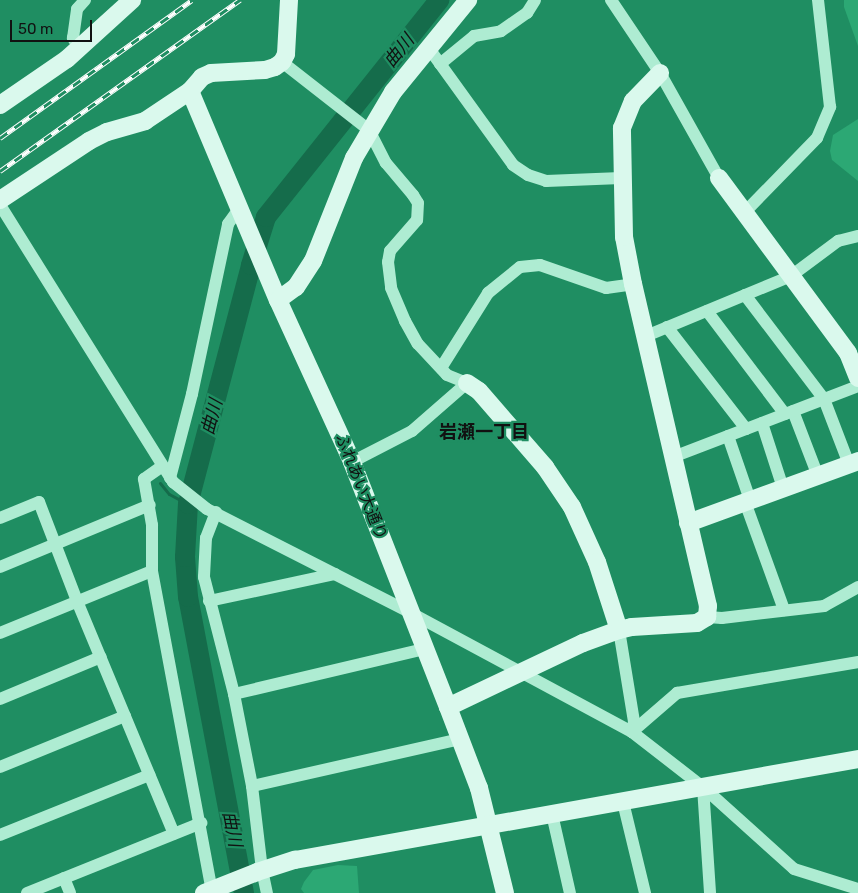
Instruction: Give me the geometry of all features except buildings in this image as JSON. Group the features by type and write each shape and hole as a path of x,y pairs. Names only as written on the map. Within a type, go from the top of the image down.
{"street":[{"path":"80,48 73,38 77,9 85,0"},
{"path":"0,105 41,78 80,48 132,0"},
{"path":"0,200 88,141 107,132 146,121 190,91 202,77 210,73 264,70 275,67 282,62 286,54 289,0"},
{"path":"278,300 296,287 313,261 342,187 363,125 393,92 468,0"},
{"path":"440,64 474,36 501,30 508,26 527,13 536,0"},
{"path":"611,0 660,73 719,178 848,353 858,378"},
{"path":"744,214 817,138 830,107 818,0"},
{"path":"428,47 513,165 528,175 546,181 621,178"},
{"path":"282,62 321,95 363,125 386,163 413,195 418,204 417,220 413,227 390,251 389,274 398,305 410,332 434,363 447,375 467,383 479,391 545,467 572,507 597,562 619,630 634,722 632,732"},
{"path":"660,73 640,92 627,113 622,128 621,178 624,238 708,606 707,617"},
{"name":"ふれあい大通り","path":"190,91 278,300 352,462 479,788 505,893"},
{"path":"0,205 161,467 171,480 211,510 411,613 632,732 703,787 794,869 858,889"},
{"path":"171,480 194,386 228,224 240,209"},
{"path":"646,336 791,276 838,241 858,236"},
{"path":"441,368 443,361 488,293 520,267 540,265 606,288 633,284"},
{"path":"688,523 853,463 824,399 744,295"},
{"path":"707,311 789,413 818,476"},
{"path":"667,327 746,429"},
{"path":"352,462 412,431 467,383"},
{"path":"673,456 858,386"},
{"path":"762,423 784,488"},
{"path":"728,436 784,610"},
{"path":"161,467 144,479 150,505 152,571 201,823 212,891 259,871 295,860 858,759"},
{"path":"0,518 39,502 77,602 174,834"},
{"path":"0,566 150,505"},
{"path":"211,510 204,555 204,577 234,694 252,786 259,871 267,893"},
{"path":"0,633 152,571"},
{"path":"209,600 335,574"},
{"path":"448,707 583,643 632,626 697,623 707,617 722,618 824,606 858,587"},
{"path":"234,694 425,649"},
{"path":"0,699 101,657"},
{"path":"632,732 677,693 858,662"},
{"path":"0,767 125,716"},
{"path":"252,786 460,739"},
{"path":"0,835 149,774"},
{"path":"703,787 710,893"},
{"path":"623,802 645,893"},
{"path":"552,814 570,893"},
{"path":"27,893 201,823"},
{"path":"64,878 70,893"}],"green space":[{"path":"844,0 858,0 858,46 844,7"},
{"path":"858,119 858,181 832,160 830,151 833,135"},
{"path":"338,865 357,866 359,893 304,893 301,889 313,870"}],"waterway":[{"name":"曲川","path":"244,893 188,597 185,557 188,504 251,265 266,217 439,0"},
{"path":"160,483 169,494 188,504"}],"railway":[{"path":"0,138 192,0"},
{"path":"0,171 240,0"}],"district":[{"name":"岩瀬一丁目","path":"484,432"}]}
